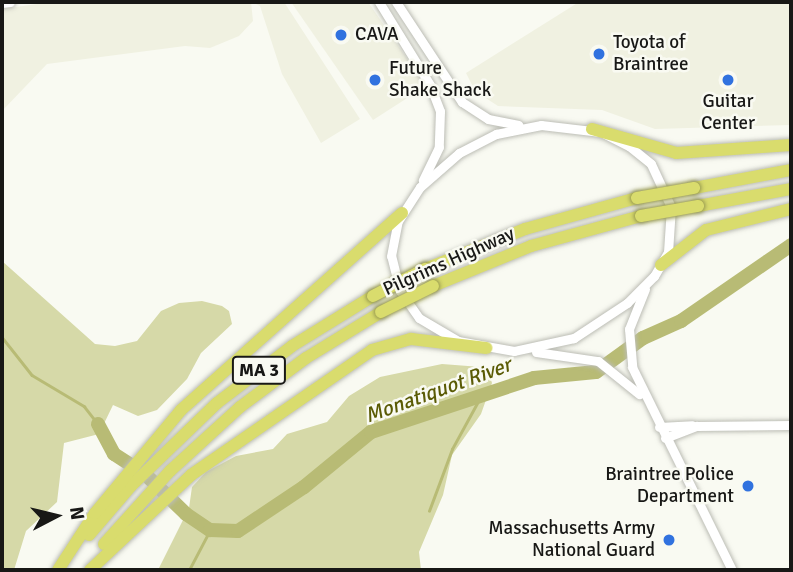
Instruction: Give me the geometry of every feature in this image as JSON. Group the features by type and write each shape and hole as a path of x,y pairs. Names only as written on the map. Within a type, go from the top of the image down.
{"highway":[{"path":"592,129 676,153 791,145"},
{"name":"Pilgrims Highway","path":"126,482 248,378 373,296 425,269 525,229 637,198 791,170"},
{"name":"Pilgrims Highway","path":"149,502 170,471 283,374 381,312 433,286 519,250 641,216 791,189"},
{"path":"662,265 706,230 791,209"},
{"path":"126,482 146,449 210,381 402,213"},
{"path":"90,570 149,502 183,482 383,345 417,340 486,348"},
{"name":"MA 3","path":"60,570 126,482"},
{"name":"MA 3","path":"84,570 149,502"}],"main road":[{"path":"2,3 10,2"},
{"path":"379,2 430,85 441,117 436,153 402,213 391,256 408,305 440,332 486,348 589,358 618,373 644,400"},
{"path":"396,2 449,87 467,107 495,122 592,129 635,150 664,184 673,223 662,265 635,312 629,335 632,368 644,400 732,570"},
{"path":"413,196 440,168 475,144 504,132 541,125"},
{"path":"514,351 559,343 588,331 616,313 654,276"},
{"path":"659,427 791,425"},
{"path":"665,438 697,426"}],"shaded area":[{"path":"51,2 251,2 253,21 239,36 210,48 185,46 47,64 2,111 2,9"},
{"path":"252,2 284,2 360,119 321,143 282,74 260,6"},
{"path":"291,2 368,2 426,86 373,120"},
{"path":"579,2 791,2 791,125 655,129 602,110 498,106 475,91 466,73"}],"green space":[{"path":"2,261 95,344 115,346 137,341 161,311 179,303 202,301 222,306 229,311 232,324 201,353 187,379 157,410 138,416 113,405 99,434 64,443 57,502 26,531 14,570 2,570"},
{"path":"442,364 481,367 488,371 492,383 481,414 452,455 443,495 419,552 421,570 158,570 189,508 192,487 206,472 236,456 273,449 287,434 327,422 349,396 380,377"}],"waterway":[{"name":"Monatiquot River","path":"98,424 114,454 146,475 186,514 210,530 238,531 304,487 371,432 534,378 596,372 643,338 681,321 791,245"},
{"name":"Monatiquot River","path":"2,337 32,375 84,406 98,424"},
{"path":"429,511 452,449 481,396"},
{"path":"189,570 210,530"}],"place":[{"name":"CAVA","path":"341,35"},
{"name":"Toyota of Braintree","path":"599,54"},
{"name":"Future Shake Shack","path":"375,80"},
{"name":"Guitar Center","path":"728,80"},
{"name":"Braintree Police Department","path":"748,486"},
{"name":"Massachusetts Army National Guard","path":"669,540"}]}
